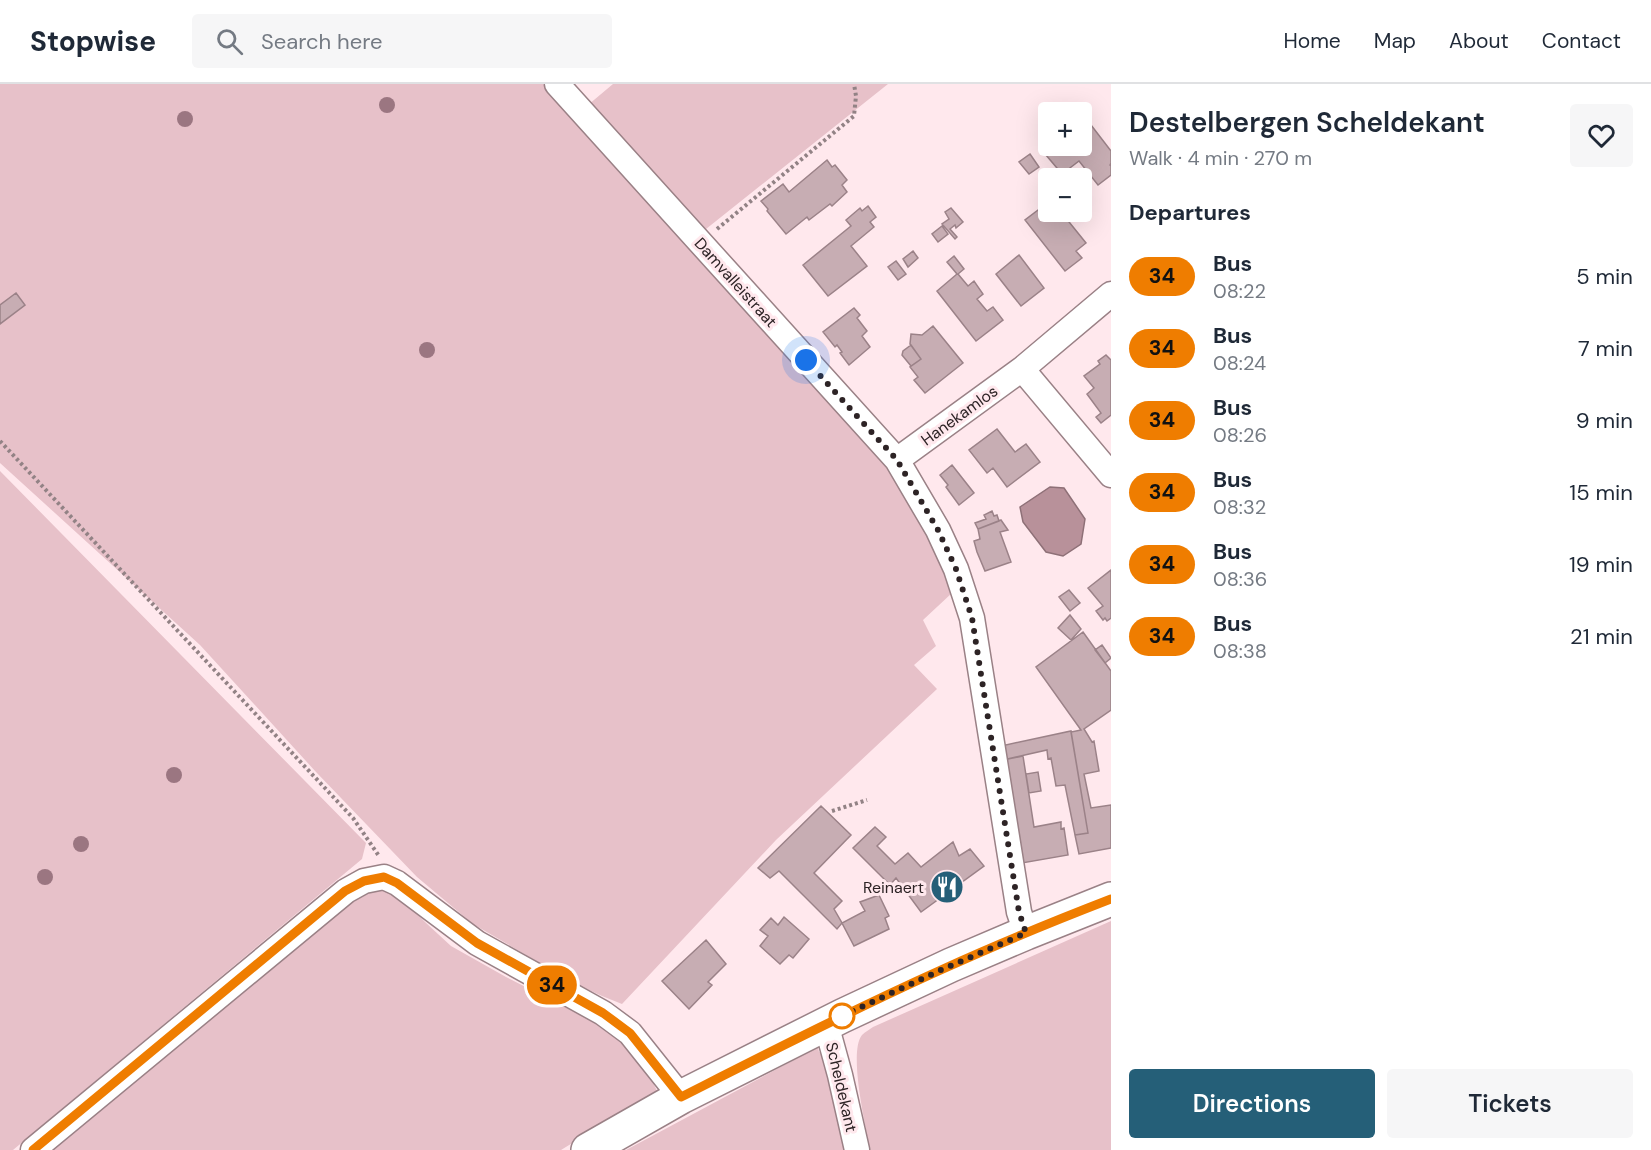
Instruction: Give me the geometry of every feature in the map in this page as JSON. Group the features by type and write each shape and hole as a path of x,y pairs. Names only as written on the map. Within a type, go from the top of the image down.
{"main road":[{"path":"588,1150 681,1097 826,1024 941,970 1111,899"}],"street":[{"name":"Damvalleistraat","path":"557,84 897,460 938,530 956,569 972,618 1019,912 1026,933"},
{"name":"Hanekamlos","path":"897,460 1022,369 1111,294"},
{"path":"1022,369 1111,475"},
{"path":"33,1150 345,891 364,881 384,877 397,883 477,943 603,1013 630,1033 681,1097"},
{"name":"Scheldekant","path":"826,1024 840,1074 856,1150"}],"path":[{"path":"701,242 854,117 856,96 854,84"},
{"path":"0,441 353,818 379,856 384,877"},
{"path":"832,811 867,800"}],"shaded area":[{"path":"0,84 543,84 902,482 937,554 952,593 923,620 936,646 914,665 937,689 776,840 622,1004 576,984 473,924 417,877 316,772 200,645 0,463"},
{"path":"613,84 888,84 701,233 588,105"},
{"path":"0,471 366,843 362,859 13,1150 0,1150"},
{"path":"1050,487 1064,488 1085,519 1081,544 1063,556 1046,552 1023,522 1020,507"},
{"path":"377,890 387,890 401,897 451,946 596,1023 630,1048 646,1068 657,1091 561,1150 53,1150 348,905"},
{"path":"1111,921 1111,1150 870,1150 857,1073 858,1044 862,1035 873,1027"},
{"path":"818,1047 819,1052 828,1055 846,1150 626,1150"}],"building":[{"path":"1092,126 1111,151 1111,175 1098,185 1092,177 1092,168 1085,168 1079,161 1070,168 1057,168 1047,156 1092,156"},
{"path":"1030,154 1039,167 1029,174 1019,162"},
{"path":"827,160 832,167 835,165 847,180 842,185 847,192 832,206 830,204 809,220 807,217 786,234 761,201 783,184 789,192"},
{"path":"868,206 876,217 870,222 874,227 851,246 867,266 828,296 803,265 851,226 846,220 860,208 862,211"},
{"path":"951,208 963,222 956,228 955,225 950,229 957,237 955,239 942,224 949,219 945,212"},
{"path":"1038,210 1038,222 1069,222 1086,243 1076,251 1082,258 1065,271 1025,220"},
{"path":"942,226 948,234 938,242 932,234"},
{"path":"913,251 918,258 908,267 903,259"},
{"path":"1019,255 1044,288 1021,306 996,274"},
{"path":"954,256 964,269 958,274 968,286 974,281 983,294 977,299 987,311 993,307 1003,320 976,341 937,291 957,274 947,262"},
{"path":"896,261 906,274 898,280 888,267"},
{"path":"16,293 25,305 0,324 0,305"},
{"path":"854,308 860,315 857,318 867,331 862,336 870,347 849,365 837,345 835,347 823,332"},
{"path":"933,326 963,363 925,393 914,380 918,377 910,367 921,359 910,344 911,334 922,335"},
{"path":"911,345 921,359 911,366 902,355 903,351"},
{"path":"1106,355 1111,360 1111,415 1101,423 1096,417 1101,413 1087,394 1094,388 1084,376 1100,364 1098,361"},
{"path":"997,429 1015,452 1026,444 1040,462 1007,487 993,468 987,473 969,450"},
{"path":"952,465 974,493 959,505 940,475"},
{"path":"992,511 994,516 997,515 999,521 978,529 975,523 986,519 984,515"},
{"path":"1001,520 1008,530 1000,532 1011,562 985,571 974,541 980,539 978,529"},
{"path":"1111,570 1111,618 1107,621 1105,618 1103,620 1096,611 1103,606 1088,588"},
{"path":"1069,590 1080,603 1070,611 1059,597"},
{"path":"1070,615 1081,629 1071,640 1058,628"},
{"path":"1083,632 1111,671 1111,710 1084,729 1092,742 1094,741 1099,771 1084,774 1091,808 1111,805 1111,848 1079,854 1075,835 1088,833 1071,732 1081,730 1036,667"},
{"path":"1102,645 1111,658 1105,663 1095,650"},
{"path":"1071,731 1088,833 1075,835 1065,785 1056,786 1051,758 1048,759 1047,750 1003,760 1001,746"},
{"path":"1023,756 1034,827 1061,822 1068,855 1022,863 1003,760"},
{"path":"1038,772 1041,791 1029,793 1026,774"},
{"path":"821,806 851,835 814,873 842,901 834,909 842,923 837,929 779,871 770,878 758,868"},
{"path":"875,827 886,837 877,846 895,864 908,853 921,867 953,842 959,856 970,849 984,866 921,912 896,878 890,885 853,848"},
{"path":"879,895 889,916 885,918 889,929 854,946 842,923 865,911 860,902"},
{"path":"784,917 809,939 793,958 789,955 780,964 760,946 768,936 760,930 771,918 778,925"},
{"path":"706,940 726,964 708,982 712,985 689,1009 662,981"}],"bus line":[{"name":"34","path":"33,1150 345,891 364,881 384,877 397,883 477,943 603,1013 630,1033 681,1097 826,1024 941,970 1111,899"}],"place":[{"name":"Reinaert","path":"947,887"}],"route":[{"path":"806,360 897,460 938,530 956,569 972,618 1019,912 1026,933 842,1016"}]}
